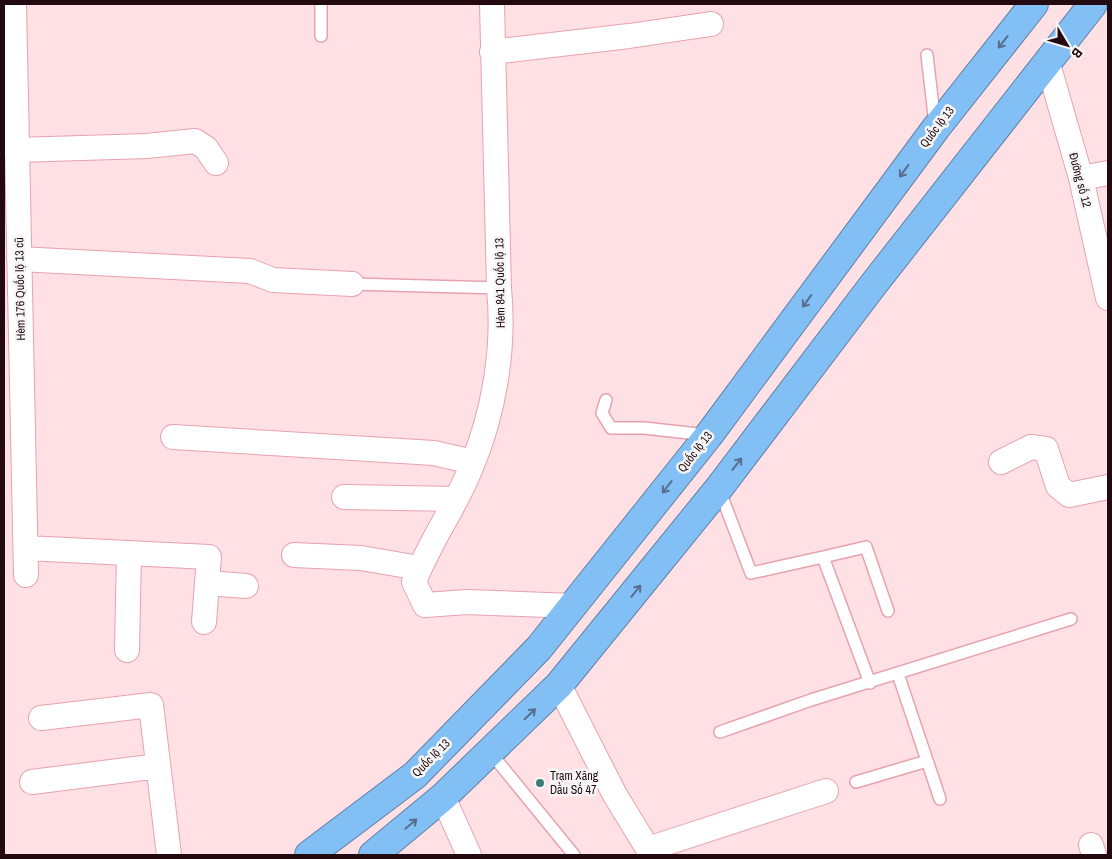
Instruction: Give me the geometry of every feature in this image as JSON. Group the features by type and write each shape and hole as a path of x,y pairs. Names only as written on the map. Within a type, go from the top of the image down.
{"highway":[{"name":"Quốc lộ 13","path":"309,855 415,775 539,648 709,435 936,128 1034,4"},
{"path":"373,855 443,797 560,685 719,488 873,285 1048,64 1093,4"}],"street":[{"name":"Hèm 176 Quốc lộ 13 cũ","path":"14,4 26,575"},
{"name":"Hẻm 841 Quốc lộ 13","path":"492,4 499,288 502,322 493,397 473,462 414,582 425,605 467,602 573,606"},
{"path":"492,52 629,36 711,24"},
{"name":"Đường số 12","path":"1048,64 1081,178 1107,290"},
{"path":"16,150 147,146 195,141 206,148 216,163"},
{"path":"1081,178 1108,173"},
{"path":"19,259 250,271 274,280 352,284"},
{"path":"173,437 434,453 473,462"},
{"path":"1001,462 1031,448 1046,449 1058,486 1069,495 1108,487"},
{"path":"344,497 456,499"},
{"path":"26,548 209,557 204,622"},
{"path":"127,650 129,553"},
{"path":"294,556 362,558 420,568"},
{"path":"207,583 246,586"},
{"path":"560,685 615,795 648,849 826,792"},
{"path":"40,718 151,705 169,855"},
{"path":"32,782 158,766"},
{"path":"443,797 469,855"}],"lane":[{"path":"321,4 321,36"},
{"path":"927,55 936,128"},
{"path":"352,284 499,288"},
{"path":"606,400 602,413 611,428 644,428 709,435"},
{"path":"719,488 751,573 866,547 888,611"},
{"path":"823,557 870,683"},
{"path":"720,732 811,700 870,683 1071,618"},
{"path":"898,674 940,799"},
{"path":"490,752 574,855"},
{"path":"856,782 927,761"}],"place":[{"name":"Trạm Xăng Dầu Số 47","path":"540,783"}]}
